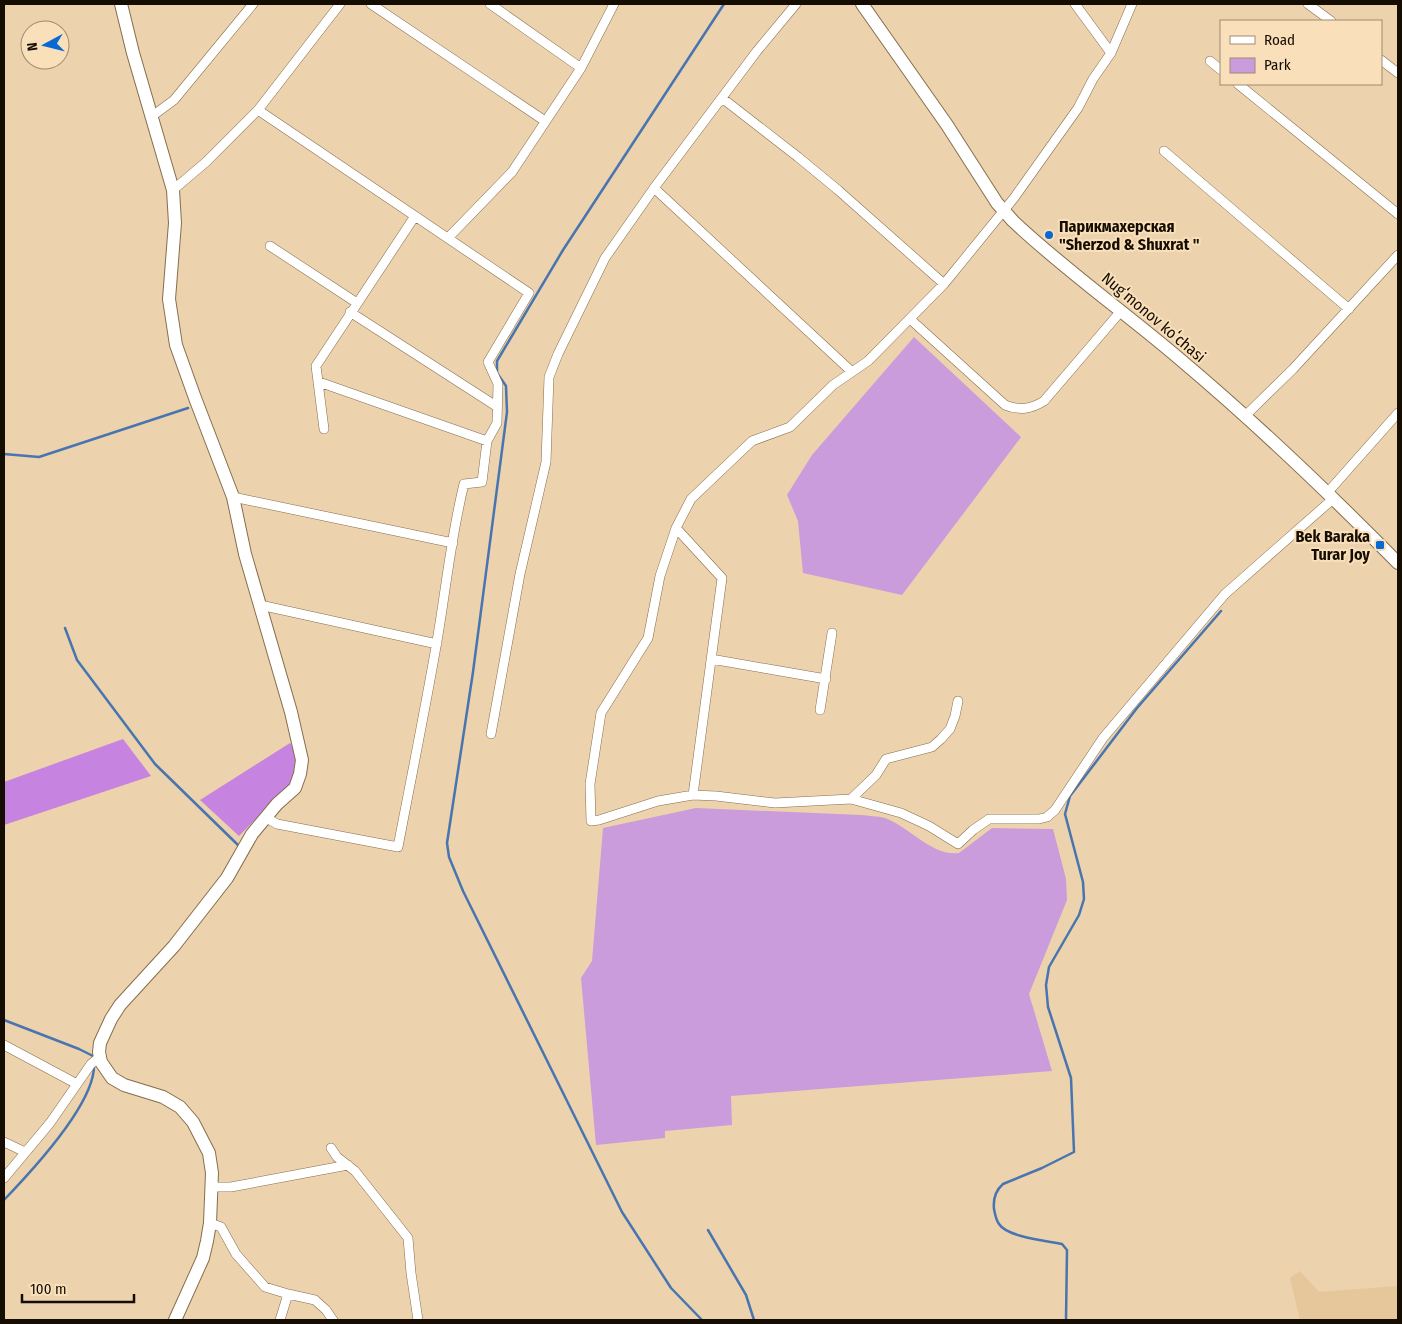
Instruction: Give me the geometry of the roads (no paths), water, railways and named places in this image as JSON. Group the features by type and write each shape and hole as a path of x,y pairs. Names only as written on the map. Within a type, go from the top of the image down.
{"street":[{"path":"4,1178 50,1123 77,1084 96,1061 101,1040 120,1005 174,946 227,878 252,834 265,817 295,788 302,760 291,712 245,554 234,497 181,361 173,330 169,299 175,223 173,190 121,4"},
{"path":"152,117 174,100 253,4"},
{"path":"173,190 206,162 258,110 340,4"},
{"path":"371,4 545,121"},
{"path":"490,4 581,68"},
{"path":"448,238 512,172 581,68 614,4"},
{"path":"491,734 520,574 546,462 549,377 604,258 757,51 796,4"},
{"name":"Nugʻmonov koʻchasi","path":"862,4 947,125 1004,212 1022,229 1182,360 1245,416 1331,495 1398,563"},
{"path":"1075,4 1111,53"},
{"path":"1132,4 1111,53 1093,79 1078,108 1004,212 944,284 868,361 832,385 790,427 752,441 699,490 685,508 676,528 660,576 648,638 601,713 590,784 591,821 658,801 693,796 716,796 775,803 851,799 901,813 929,826 958,844 988,820 1031,820 1047,817 1061,803 1103,738 1225,594 1331,495 1398,413"},
{"path":"1308,4 1330,20"},
{"path":"1210,61 1220,69"},
{"path":"1382,61 1398,73"},
{"path":"1239,85 1398,214"},
{"path":"722,98 831,184 944,284"},
{"path":"258,110 529,293 488,362 498,384 497,423 487,441 482,482 464,484 454,523 454,543 437,644 398,847 277,824 265,817"},
{"path":"1164,151 1349,309"},
{"path":"654,188 851,371"},
{"path":"324,429 316,366 415,216"},
{"path":"270,246 357,303"},
{"path":"1245,416 1293,369 1398,255"},
{"path":"910,319 1005,406 1023,409 1033,407 1044,401 1121,311"},
{"path":"350,312 496,406"},
{"path":"319,382 487,441"},
{"path":"234,497 454,543"},
{"path":"676,528 722,578 693,796"},
{"path":"260,605 437,644"},
{"path":"820,710 832,633"},
{"path":"711,659 826,679"},
{"path":"851,799 876,775 886,759 932,747 941,739 950,729 958,701"},
{"path":"4,1045 77,1084"},
{"path":"96,1061 115,1081 169,1100 185,1111 197,1128 209,1153 212,1167 210,1223 203,1258 175,1320"},
{"path":"4,1142 25,1152"},
{"path":"332,1148 337,1157 355,1171 408,1238 410,1272 418,1320"},
{"path":"211,1187 232,1187 348,1165"},
{"path":"210,1223 221,1227 236,1254 265,1287 316,1300 333,1320"},
{"path":"280,1320 288,1294"}],"waterway":[{"path":"702,1320 671,1288 622,1212 463,891 449,857 447,843 473,672 507,412 506,386 497,373 497,361 563,250 724,4"},
{"path":"4,454 39,457 188,408"},
{"path":"1066,1320 1067,1250 1062,1244 1028,1238 1003,1228 997,1221 994,1205 996,1192 1003,1184 1074,1152 1071,1078 1048,1007 1046,985 1049,967 1079,915 1084,899 1083,882 1065,814 1070,796 1137,708 1221,611"},
{"path":"65,628 77,660 155,764 239,846"},
{"path":"4,1020 79,1049 93,1056 93,1059"},
{"path":"4,1200 44,1155 73,1117 92,1080 94,1064"},
{"path":"708,1230 746,1295 754,1320"}],"place":[{"name":"Парикмахерская \"Sherzod & Shuxrat \"","path":"1049,235"},
{"name":"Bek Baraka Turar Joy","path":"1380,545"}]}
